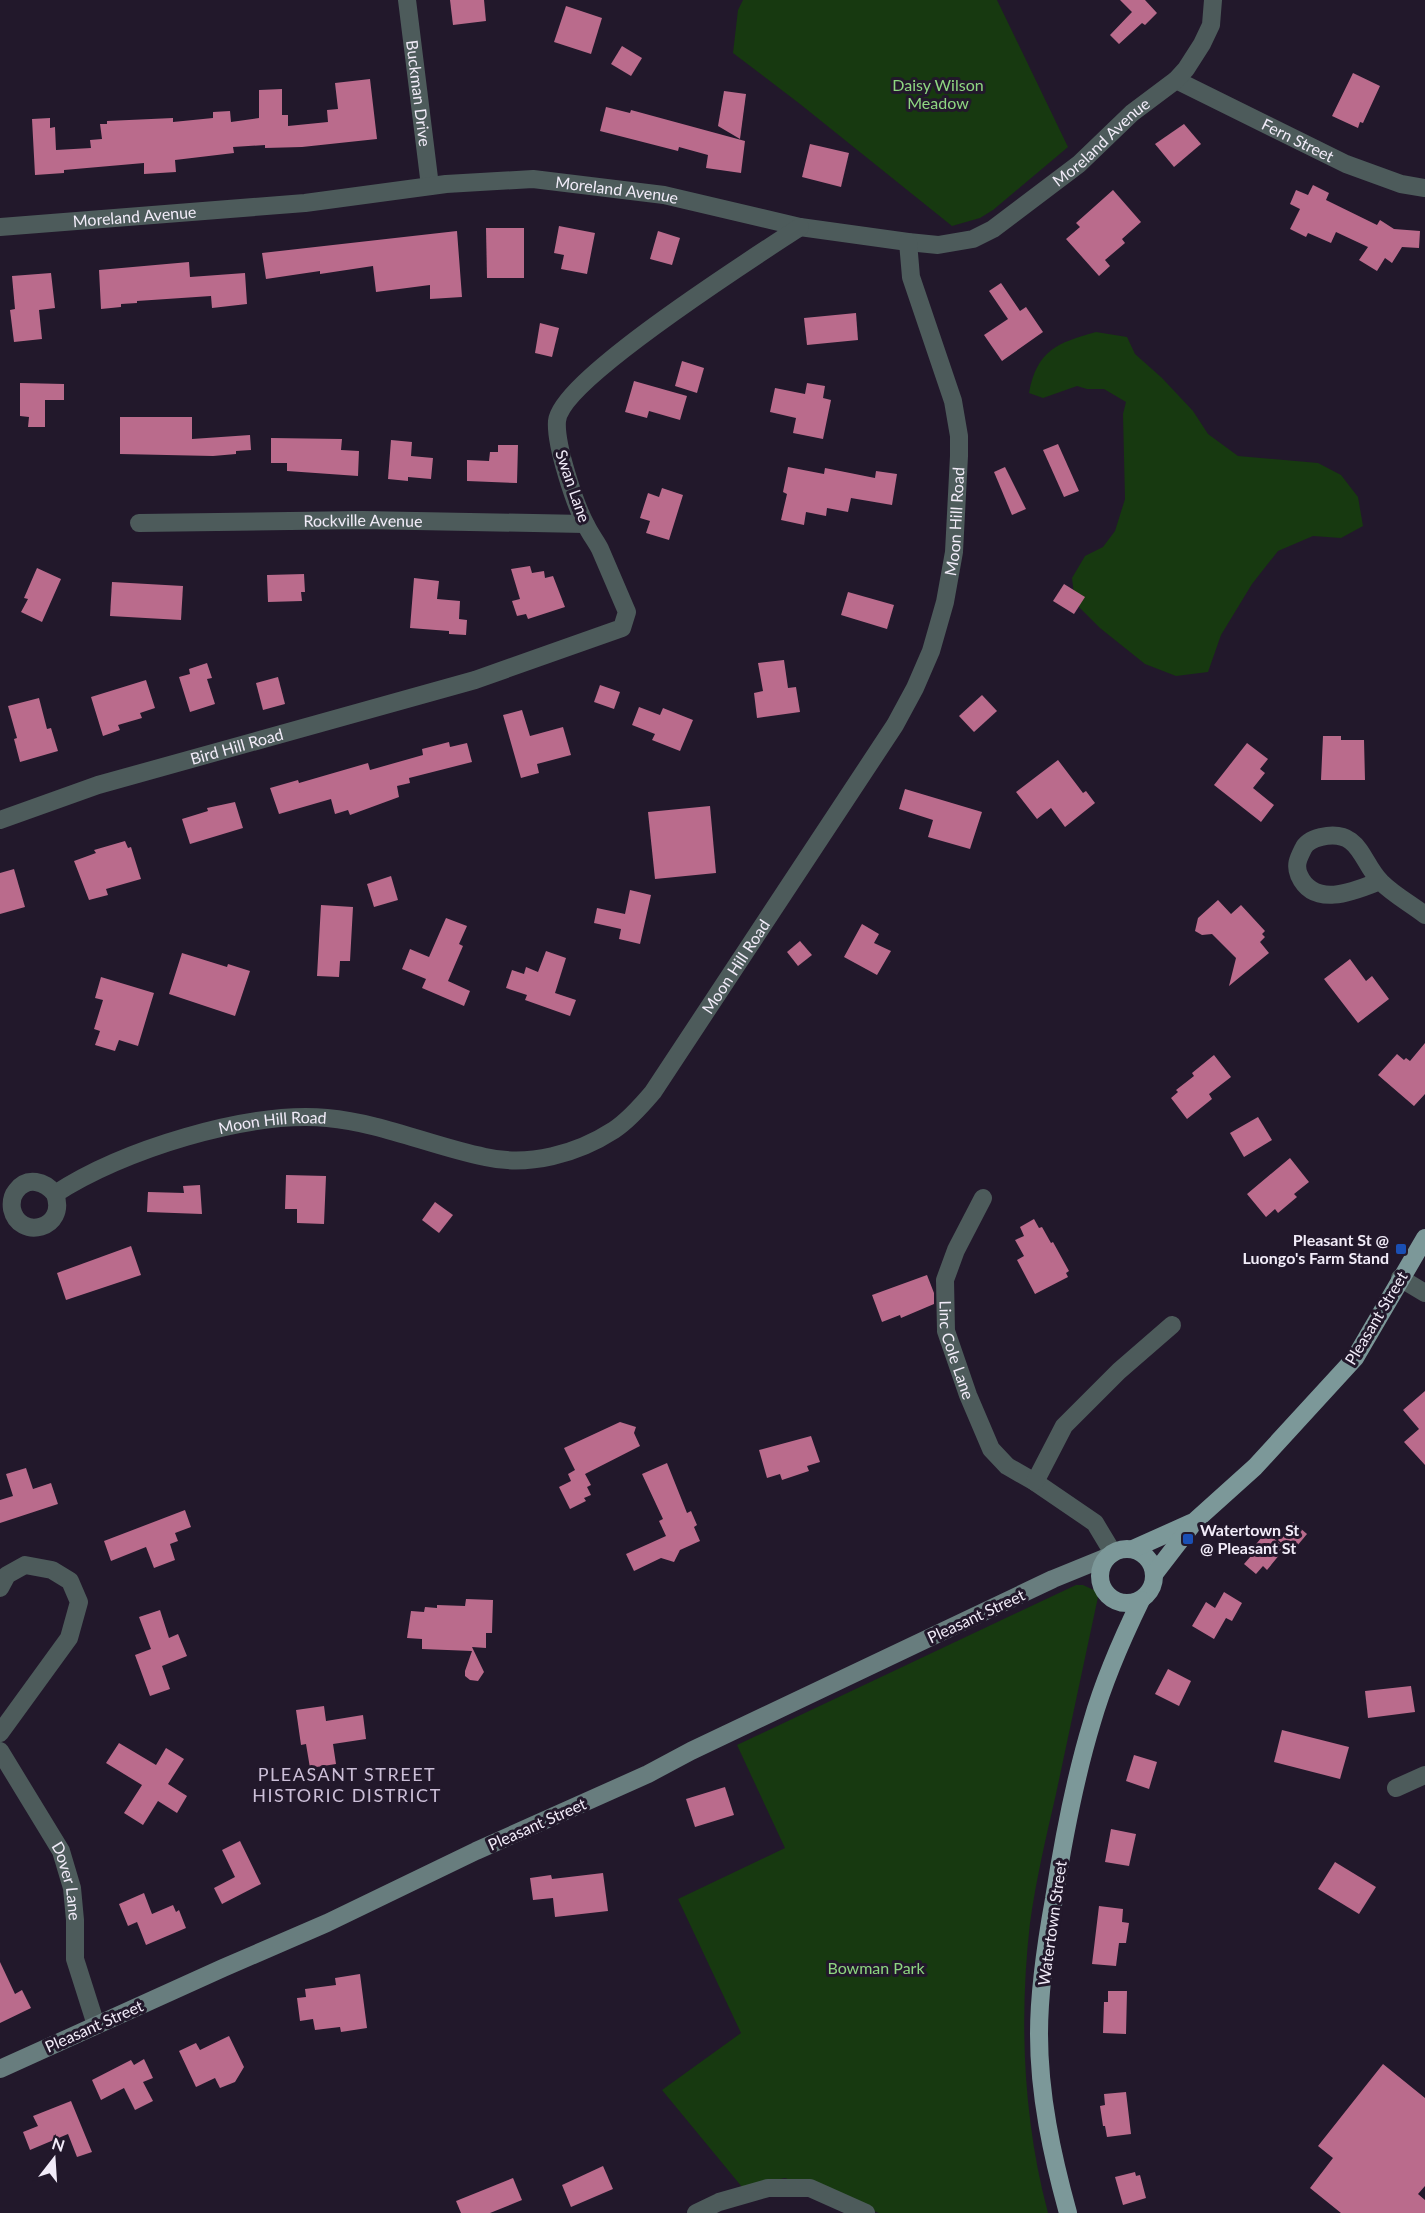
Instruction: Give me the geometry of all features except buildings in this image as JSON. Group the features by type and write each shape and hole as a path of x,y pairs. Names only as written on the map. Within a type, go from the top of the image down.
{"main road":[{"name":"Pleasant Street","path":"1155,1573 1195,1521 1255,1467 1355,1358 1425,1238"},
{"name":"Pleasant Street","path":"1133,1549 1195,1521"},
{"path":"1133,1549 1148,1558 1155,1573 1152,1588 1141,1600 1127,1603 1114,1600 1103,1589 1100,1574 1103,1562 1119,1550 1133,1549"},
{"path":"1114,1600 1122,1640"},
{"name":"Watertown Street","path":"1068,2213 1052,2147 1043,2094 1039,2034 1047,1939 1062,1850 1092,1722 1122,1640 1141,1600"}],"street":[{"name":"Buckman Drive","path":"407,0 430,186"},
{"name":"Moreland Avenue","path":"0,227 305,203 430,186 533,178 663,195 800,227 908,243 938,245 973,238 993,229 1079,164 1132,113 1176,80 1186,69 1207,34 1211,25 1213,0"},
{"name":"Fern Street","path":"1176,80 1346,165 1401,184 1425,188"},
{"name":"Swan Lane","path":"475,680 622,628 627,612 599,547 585,524 558,444 557,419 568,398 590,375 694,297 800,227"},
{"name":"Moon Hill Road","path":"55,1194 89,1173 134,1155 217,1129 257,1121 325,1118 353,1121 380,1126 488,1158 532,1160 577,1150 616,1129 643,1104 895,725 931,651 945,602 954,552 959,436 953,401 911,277 908,243"},
{"name":"Rockville Avenue","path":"139,524 362,520 585,524"},
{"name":"Bird Hill Road","path":"0,820 98,785 475,680"},
{"path":"1380,881 1425,915"},
{"name":"Linc Cole Lane","path":"982,1198 956,1250 945,1280 946,1331 968,1395 991,1449 1007,1466 1095,1523 1110,1555"},
{"path":"1400,1278 1425,1293"},
{"path":"1035,1482 1064,1426 1119,1371 1172,1325"},
{"name":"Pleasant Street","path":"0,2069 327,1923 1110,1555"},
{"path":"0,1588 7,1575 24,1565 52,1570 70,1581 79,1602 69,1638 0,1732"},
{"name":"Pleasant Street","path":"1070,1572 1100,1574"},
{"name":"Dover Lane","path":"0,1751 60,1851 72,1888 75,1959 96,2025"},
{"path":"1396,1788 1425,1776"},
{"path":"696,2213 719,2202 768,2188 810,2188 866,2213"}],"green space":[{"name":"Daisy Wilson Meadow","path":"743,0 997,0 1068,147 993,210 980,218 952,226 733,53 738,10"},
{"path":"1096,332 1127,337 1135,354 1162,378 1193,411 1208,434 1238,456 1318,463 1341,475 1358,497 1363,526 1341,538 1313,536 1278,551 1252,584 1221,635 1208,672 1176,676 1145,664 1100,628 1075,603 1072,578 1085,556 1103,547 1115,531 1125,499 1123,414 1126,402 1104,389 1087,389 1077,386 1043,398 1029,393 1037,367 1051,350 1070,340"},
{"name":"Bowman Park","path":"1076,1585 1083,1585 1096,1591 1098,1597 1035,1891 1030,1923 1025,1996 1024,2032 1028,2105 1033,2142 1048,2213 879,2213 785,2178 742,2187 662,2090 741,2033 678,1899 785,1848 737,1745"}],"place":[{"name":"Pleasant St @ Luongo's Farm Stand","path":"1401,1249"},
{"name":"Watertown St @ Pleasant St","path":"1188,1539"}],"district":[{"name":"PLEASANT STREET HISTORIC DISTRICT","path":"347,1785"}]}
